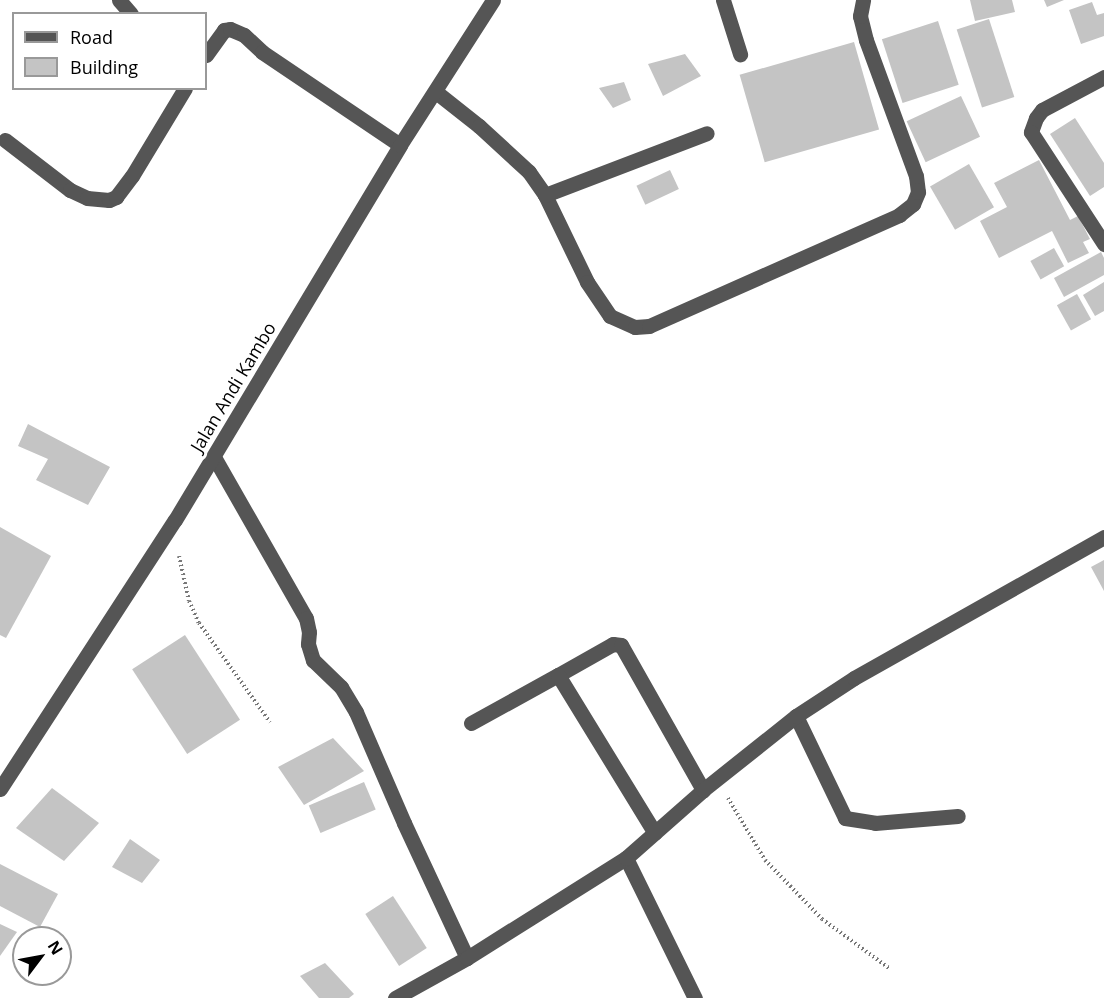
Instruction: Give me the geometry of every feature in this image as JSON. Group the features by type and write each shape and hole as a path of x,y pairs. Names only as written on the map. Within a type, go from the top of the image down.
{"street":[{"path":"119,0 129,12"},
{"name":"Jalan Andi Kambo","path":"0,789 176,520 400,145 494,0"},
{"path":"723,0 740,54"},
{"path":"436,92 479,126 521,165 545,195 587,282 610,316 635,327 649,326 899,215 913,204 918,192 915,176 866,40 860,16 863,0"},
{"path":"207,54 224,30 230,29 244,35 262,52 400,145"},
{"path":"1104,77 1042,110 1033,123 1031,132 1104,244"},
{"path":"5,140 70,190 87,198 109,200 116,197 132,176 184,90"},
{"path":"545,195 706,133"},
{"path":"214,457 306,618 309,632 308,644 314,660 340,687 356,712 404,823 467,958"},
{"path":"395,998 467,958 626,858 703,790 796,716 854,678 1104,537"},
{"path":"471,723 613,644 621,645 703,790"},
{"path":"558,675 655,833"},
{"path":"796,716 845,818 875,823 958,816"},
{"path":"626,858 695,998"}],"path":[{"path":"176,520 180,561 189,601 195,616 214,646 270,722"},
{"path":"717,779 765,860 822,919 889,968"}],"building":[{"path":"970,0 1012,0 1015,12 975,21"},
{"path":"1044,0 1064,0 1047,7"},
{"path":"1092,2 1097,15 1104,13 1104,36 1081,44 1069,10"},
{"path":"989,19 1014,97 982,107 957,30"},
{"path":"938,21 959,85 903,103 882,39"},
{"path":"854,42 879,129 765,162 740,75"},
{"path":"685,54 701,76 663,96 648,64"},
{"path":"624,82 631,100 613,108 599,88"},
{"path":"961,96 980,137 926,162 907,121"},
{"path":"1075,118 1104,163 1104,187 1090,196 1050,134"},
{"path":"1039,160 1070,220 1078,216 1090,239 1083,242 1089,253 1068,263 1052,231 999,258 980,221 1007,207 994,183"},
{"path":"969,164 994,207 955,230 930,186"},
{"path":"670,170 679,189 645,205 636,186"},
{"path":"1054,248 1064,266 1041,279 1030,261"},
{"path":"1101,252 1104,258 1104,275 1064,297 1054,278"},
{"path":"1104,282 1104,311 1095,316 1083,295"},
{"path":"1077,294 1091,319 1071,331 1057,305"},
{"path":"28,424 110,467 88,505 36,480 48,459 18,446"},
{"path":"0,527 51,556 6,638 0,635"},
{"path":"1104,560 1104,591 1091,567"},
{"path":"185,635 240,720 187,754 132,669"},
{"path":"333,738 364,771 304,805 278,767"},
{"path":"364,782 376,810 320,833 309,805"},
{"path":"52,788 99,823 64,861 16,828"},
{"path":"130,839 160,860 142,883 112,867"},
{"path":"0,864 58,894 41,926 0,906"},
{"path":"393,896 427,948 399,966 365,914"},
{"path":"0,924 12,930 12,939 0,956"},
{"path":"325,963 354,994 349,998 319,998 300,976"}]}
